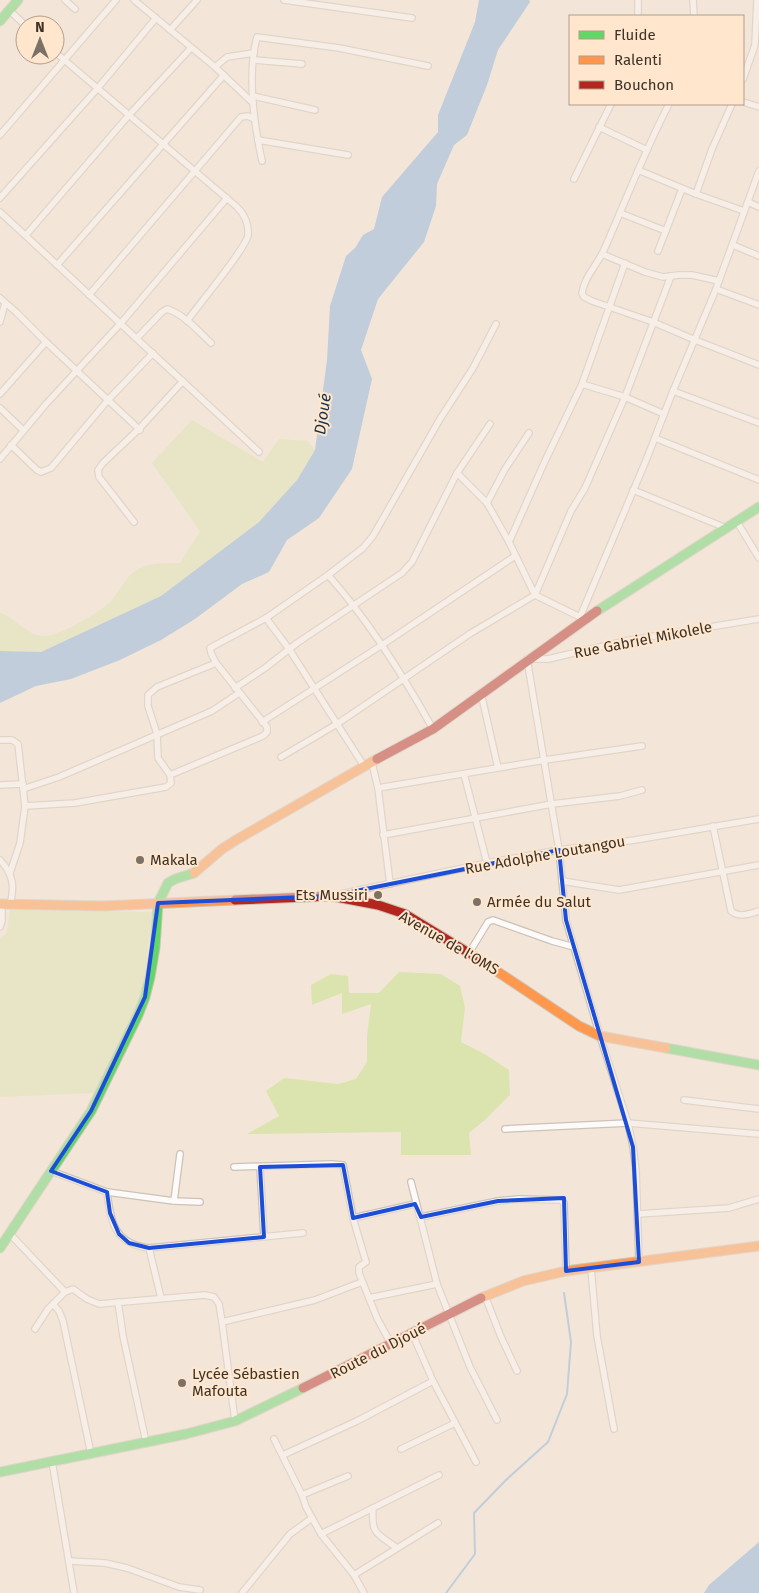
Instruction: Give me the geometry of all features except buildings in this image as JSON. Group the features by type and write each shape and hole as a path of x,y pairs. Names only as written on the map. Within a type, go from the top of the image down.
{"street":[{"path":"0,21 18,0"},
{"path":"65,0 75,8"},
{"path":"65,59 116,0"},
{"path":"134,0 253,100 315,110"},
{"path":"170,30 197,0"},
{"path":"284,0 412,18"},
{"path":"638,0 638,15"},
{"path":"693,0 694,15"},
{"path":"744,76 756,45 757,0"},
{"path":"10,10 15,15"},
{"path":"0,198 156,18"},
{"path":"262,162 254,119 253,100 254,57 258,37 311,46 339,48 428,66"},
{"path":"26,235 129,115 191,48"},
{"path":"215,67 228,58 254,57 302,64"},
{"path":"65,61 227,198 244,215 247,222 248,237 234,260 187,321"},
{"path":"0,135 60,65"},
{"path":"57,265 224,76"},
{"path":"744,102 759,106"},
{"path":"574,179 610,105"},
{"path":"668,105 654,131 602,254 586,281 582,293 587,299 653,322 759,365"},
{"path":"696,194 712,149 732,105"},
{"path":"89,295 241,117 248,116 254,119"},
{"path":"599,126 647,150"},
{"path":"258,140 348,156"},
{"path":"638,170 682,189 744,211"},
{"path":"582,618 716,289 759,171"},
{"path":"658,251 682,189"},
{"path":"0,459 23,430 121,323 227,198"},
{"path":"748,202 759,207"},
{"path":"0,212 259,452"},
{"path":"620,213 666,231"},
{"path":"733,245 759,256"},
{"path":"602,254 664,277 692,275 719,281"},
{"path":"509,542 545,460 582,384 625,262"},
{"path":"281,757 338,724 404,677 471,633 535,595 568,518 585,488 625,397 671,276"},
{"path":"716,289 759,305"},
{"path":"0,322 2,300"},
{"path":"2,300 140,430"},
{"path":"137,338 162,312 168,309 187,321 211,343"},
{"path":"170,775 263,736 267,730 216,663 210,653 210,648 266,618 363,548 373,536 496,324"},
{"path":"0,394 46,342"},
{"path":"11,445 37,470 41,472 51,468 108,400 153,353"},
{"path":"134,522 97,474 103,463 140,430 183,381"},
{"path":"582,384 625,397 664,414"},
{"path":"673,391 759,422"},
{"path":"0,408 23,430"},
{"path":"235,688 402,573 412,562 457,473 490,424"},
{"path":"487,502 505,469 529,433"},
{"path":"655,438 759,480"},
{"path":"457,473 487,502 535,595 582,618"},
{"path":"633,490 726,528"},
{"path":"0,1248 92,1110 142,1006 150,977 158,903 168,883 192,874 236,840 433,729 582,618 759,507"},
{"path":"737,522 759,558"},
{"path":"262,722 515,556"},
{"path":"328,575 354,606 404,677 433,729"},
{"path":"266,618 368,765 378,788 390,884"},
{"name":"Rue Gabriel Mikolele","path":"527,659 548,659 630,640 759,619"},
{"path":"527,659 559,850 566,920 628,1123 636,1170 639,1262"},
{"path":"25,806 75,803 166,786 171,783 170,775 158,758 157,734 147,701 148,695 152,690 216,663"},
{"path":"0,785 23,786 59,777 212,711 240,693"},
{"path":"482,693 498,768"},
{"path":"0,740 12,740 18,744 25,806 21,838 10,873"},
{"path":"378,788 642,746"},
{"path":"464,774 487,863"},
{"path":"383,835 552,804 607,798 642,790"},
{"name":"Rue Adolphe Loutangou","path":"331,896 559,850 636,840 759,819"},
{"path":"714,826 731,911 739,915 759,911"},
{"path":"0,860 10,873 13,887 5,904"},
{"path":"562,881 619,890 759,865"},
{"name":"Avenue de l'OMS","path":"5,904 103,906 331,896 378,905 405,914 470,953 585,1029 600,1036 759,1065"},
{"path":"0,909 2,911 0,927"},
{"path":"470,953 488,922 493,920 574,947"},
{"path":"684,1100 759,1108"},
{"path":"505,1129 628,1123 759,1134"},
{"path":"174,1201 180,1154"},
{"path":"234,1167 343,1165 353,1218 366,1262 360,1267 359,1273 391,1344"},
{"path":"260,1168 264,1237"},
{"path":"50,1171 107,1192 174,1201 200,1202"},
{"path":"411,1182 421,1217 427,1250 448,1315 470,1367 497,1420"},
{"path":"107,1192 113,1225 129,1243 138,1246 149,1248 303,1233"},
{"path":"638,1214 729,1208 759,1198"},
{"path":"421,1217 498,1201 519,1199 561,1200 564,1203 566,1271"},
{"path":"353,1218 416,1204"},
{"path":"10,1234 65,1292"},
{"name":"Route du Djoué","path":"0,1472 186,1434 234,1421 485,1296 523,1281 566,1271 759,1246"},
{"path":"149,1248 161,1298"},
{"path":"591,1268 597,1336 614,1429"},
{"path":"222,1322 315,1300 362,1282"},
{"path":"369,1298 437,1284"},
{"path":"35,1329 48,1308 65,1292 72,1289 98,1304 210,1295 217,1300 222,1322 234,1421"},
{"path":"485,1296 500,1336 517,1371"},
{"path":"118,1302 123,1336 146,1442"},
{"path":"53,1304 63,1320 91,1454"},
{"path":"412,1333 433,1381 476,1462"},
{"path":"283,1455 357,1421 433,1381"},
{"path":"400,1448 455,1423"},
{"path":"274,1438 306,1507 321,1534 354,1575 364,1593"},
{"path":"52,1461 74,1593"},
{"path":"321,1534 439,1475"},
{"path":"302,1495 348,1476"},
{"path":"373,1508 373,1527 397,1548"},
{"path":"242,1593 295,1529 312,1518"},
{"path":"354,1575 438,1523"},
{"path":"69,1561 105,1563 127,1568 179,1587 200,1590"}],"highlighted area":[{"path":"559,850 566,920 633,1147 639,1262 566,1271 564,1198 498,1201 421,1217 415,1204 353,1218 343,1165 260,1167 264,1237 149,1248 129,1243 119,1234 110,1213 107,1192 51,1171 91,1111 145,997 158,903 331,896"}],"green space":[{"path":"192,420 263,462 279,439 308,441 315,450 297,480 259,522 161,596 41,652 0,651 0,613 34,634 40,636 53,635 80,622 107,605 129,577 140,568 157,564 180,563 200,531 152,463"},
{"path":"10,909 152,912 143,996 95,1093 0,1097 0,939 7,932"},
{"path":"399,972 441,974 460,986 465,1007 461,1042 509,1070 510,1095 469,1133 471,1155 401,1155 401,1132 247,1134 279,1116 266,1091 284,1078 338,1084 356,1079 367,1062 367,1036 371,1004 342,1014 342,993 312,1005 311,985 331,974 348,976 349,993 379,993"}],"water":[{"name":"Djoué","path":"479,0 529,0 530,2 498,50 487,85 467,135 454,145 437,184 436,206 424,242 378,299 361,350 372,379 352,469 319,518 287,540 269,572 242,584 195,619 161,640 120,660 71,679 36,686 0,703 0,651 41,652 161,596 259,522 297,480 315,450 327,360 330,306 346,256 355,248 363,235 374,229 382,197 438,132 438,115 475,22"},
{"path":"759,1542 759,1593 704,1593 709,1585"}],"waterway":[{"path":"446,1593 475,1554 474,1513 506,1480 548,1442 567,1394 571,1342 564,1293"}],"traffic: fast":[{"path":"0,21 18,0"},
{"path":"597,611 759,507"},
{"path":"0,1248 91,1111 138,1015 150,977 155,947 158,903 168,883 194,873"},
{"path":"666,1048 759,1065"},
{"path":"0,1472 186,1434 235,1421 303,1388"}],"traffic: slow":[{"path":"194,873 222,849 236,840 377,759"},
{"path":"0,904 103,906 235,900"},
{"path":"477,958 579,1026 600,1036 666,1048"},
{"path":"481,1298 523,1281 566,1271 759,1246"}],"traffic: jam":[{"path":"377,759 433,729 597,611"},
{"path":"235,900 331,896 378,905 405,914 477,958"},
{"path":"303,1388 481,1298"}],"place":[{"name":"Makala","path":"140,860"},
{"name":"Ets Mussiri","path":"378,895"},
{"name":"Armée du Salut","path":"477,902"},
{"name":"Lycée Sébastien Mafouta","path":"182,1383"}]}
